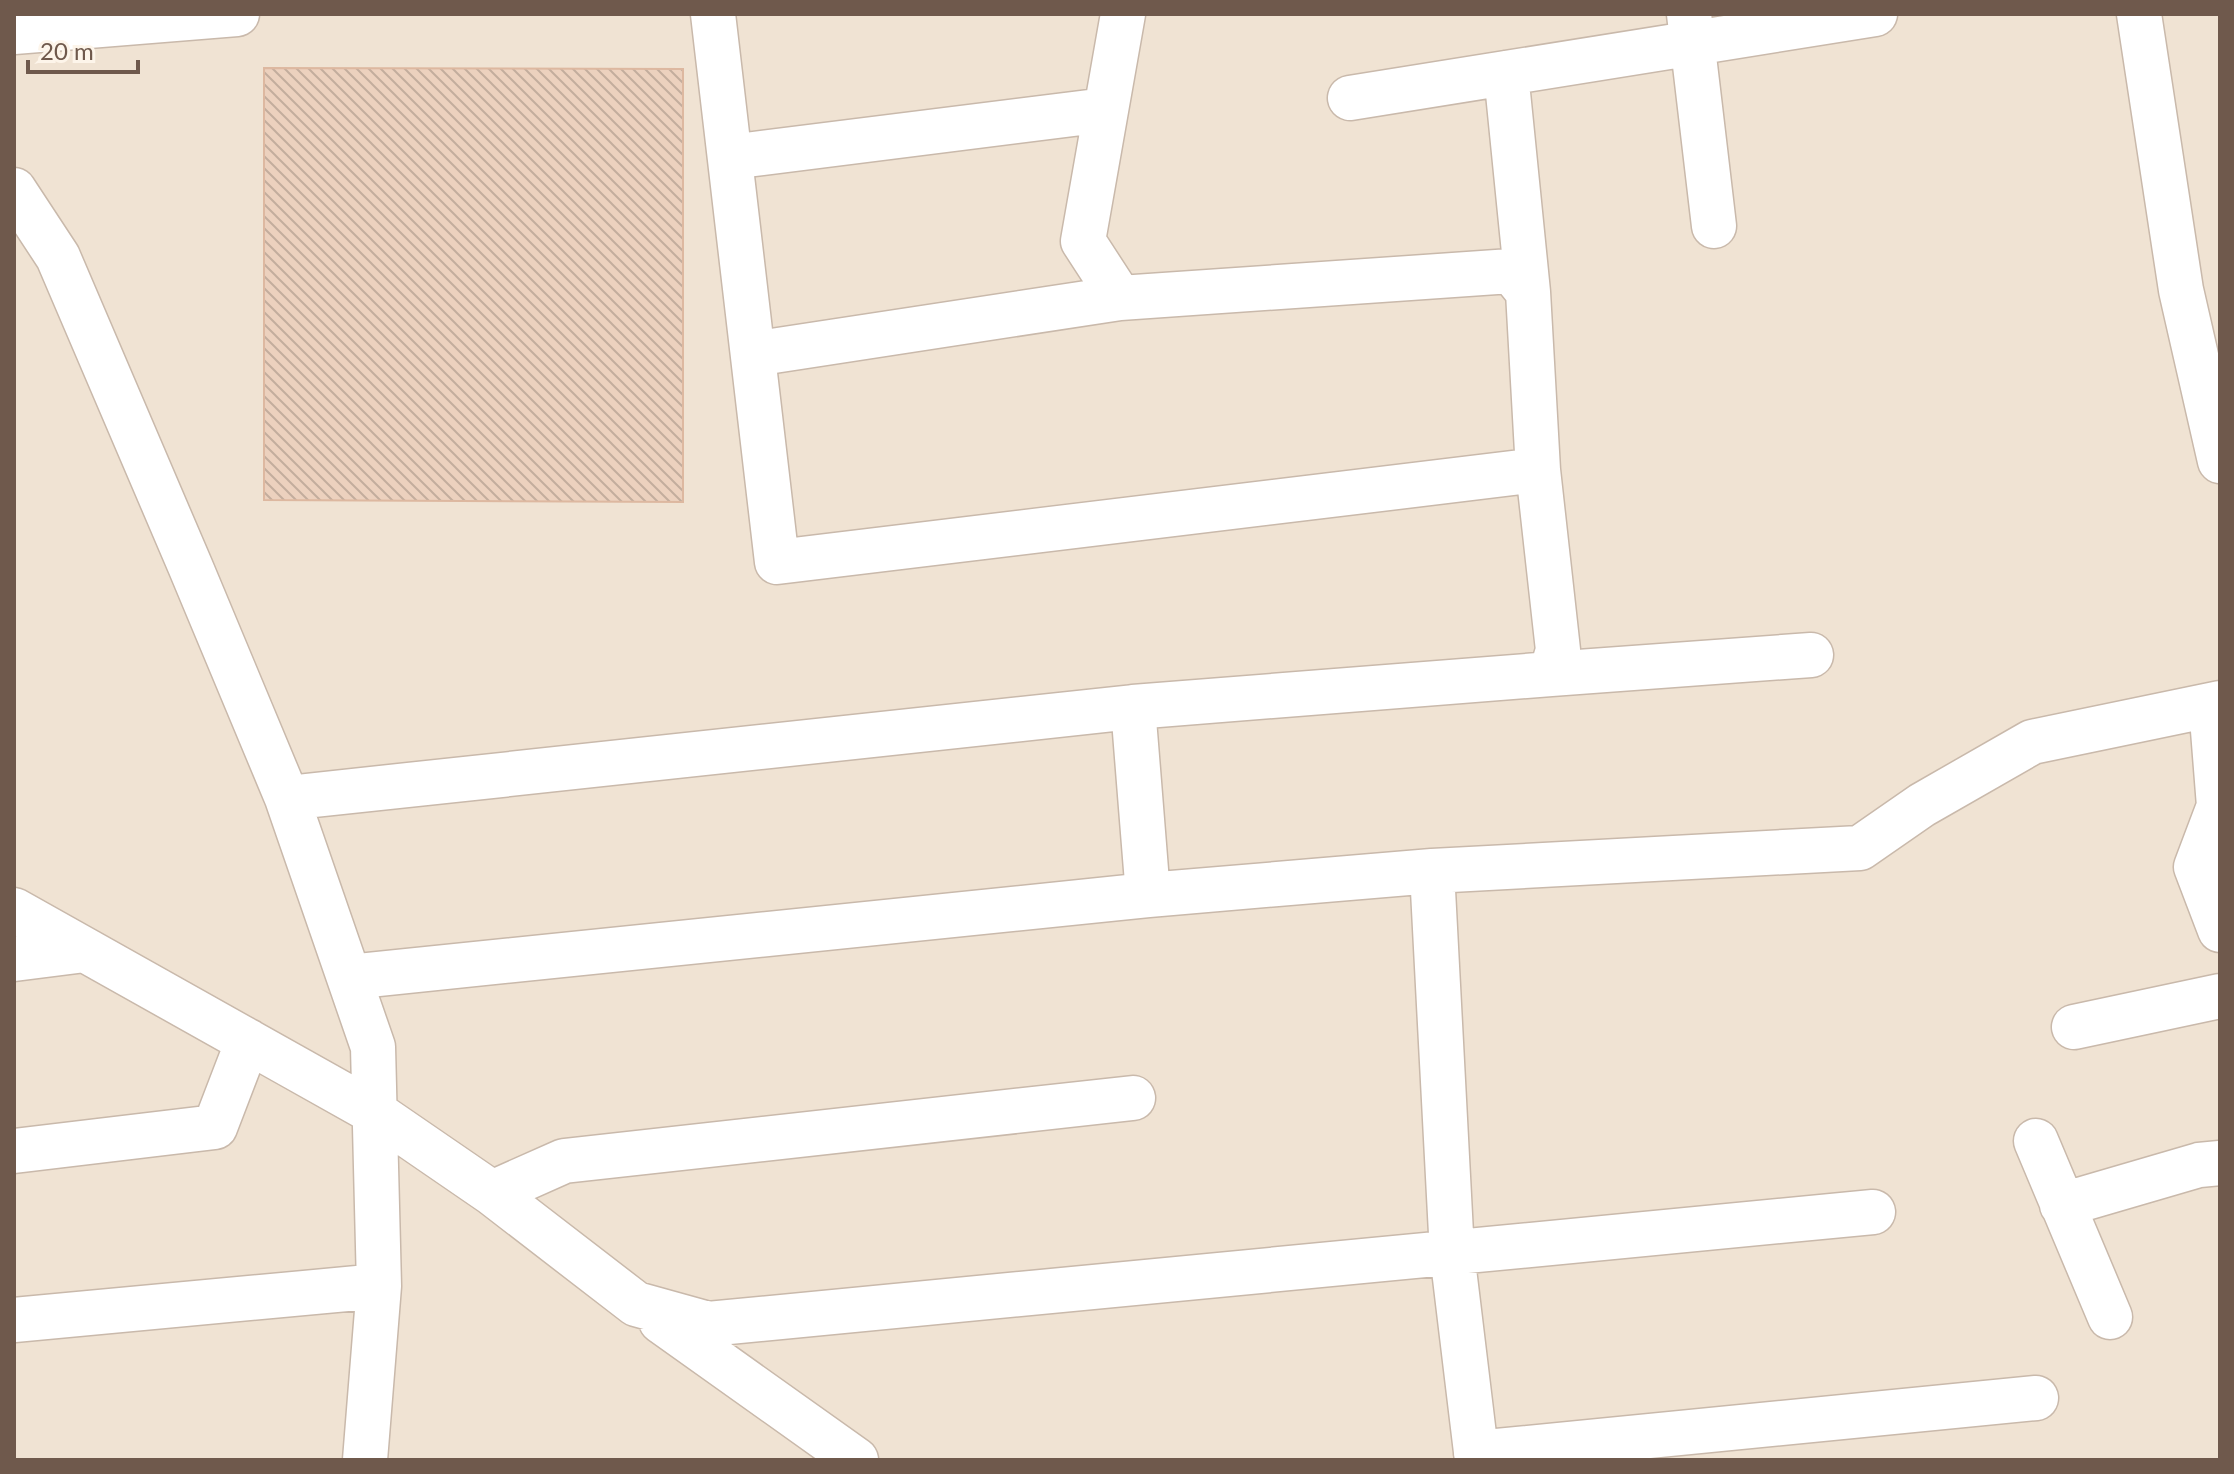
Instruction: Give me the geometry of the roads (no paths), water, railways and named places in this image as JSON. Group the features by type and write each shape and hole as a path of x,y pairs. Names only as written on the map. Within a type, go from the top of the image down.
{"street":[{"path":"14,32 237,14"},
{"path":"713,14 777,562 1538,470"},
{"path":"1120,298 1083,241 1123,14"},
{"path":"1350,98 1506,73 1691,28 1875,14"},
{"path":"2139,14 2181,290 2220,461"},
{"path":"1691,28 1714,226"},
{"path":"1506,73 1528,292 1538,470 1558,650 1551,674"},
{"path":"730,157 1105,110"},
{"path":"14,190 58,257 287,798 373,1047 379,1286 366,1459"},
{"path":"753,354 1120,298 1511,271 1528,292"},
{"path":"287,798 1133,707 1811,655"},
{"path":"349,977 1148,895 1432,871 1860,848 1922,805 2032,742 2215,704 2219,806 2196,867 2220,930"},
{"path":"1133,707 1148,895"},
{"path":"1432,871 1452,1253 1476,1456 2036,1398"},
{"path":"14,910 374,1112 492,1193 636,1304 856,1460"},
{"path":"14,959 85,950"},
{"path":"2074,1027 2220,996"},
{"path":"14,1151 215,1127 248,1041"},
{"path":"492,1193 564,1161 1133,1098"},
{"path":"2036,1141 2110,1317"},
{"path":"2062,1205 2159,1175 2220,1163"},
{"path":"636,1304 708,1324 1873,1212"},
{"path":"14,1320 379,1286"}]}
